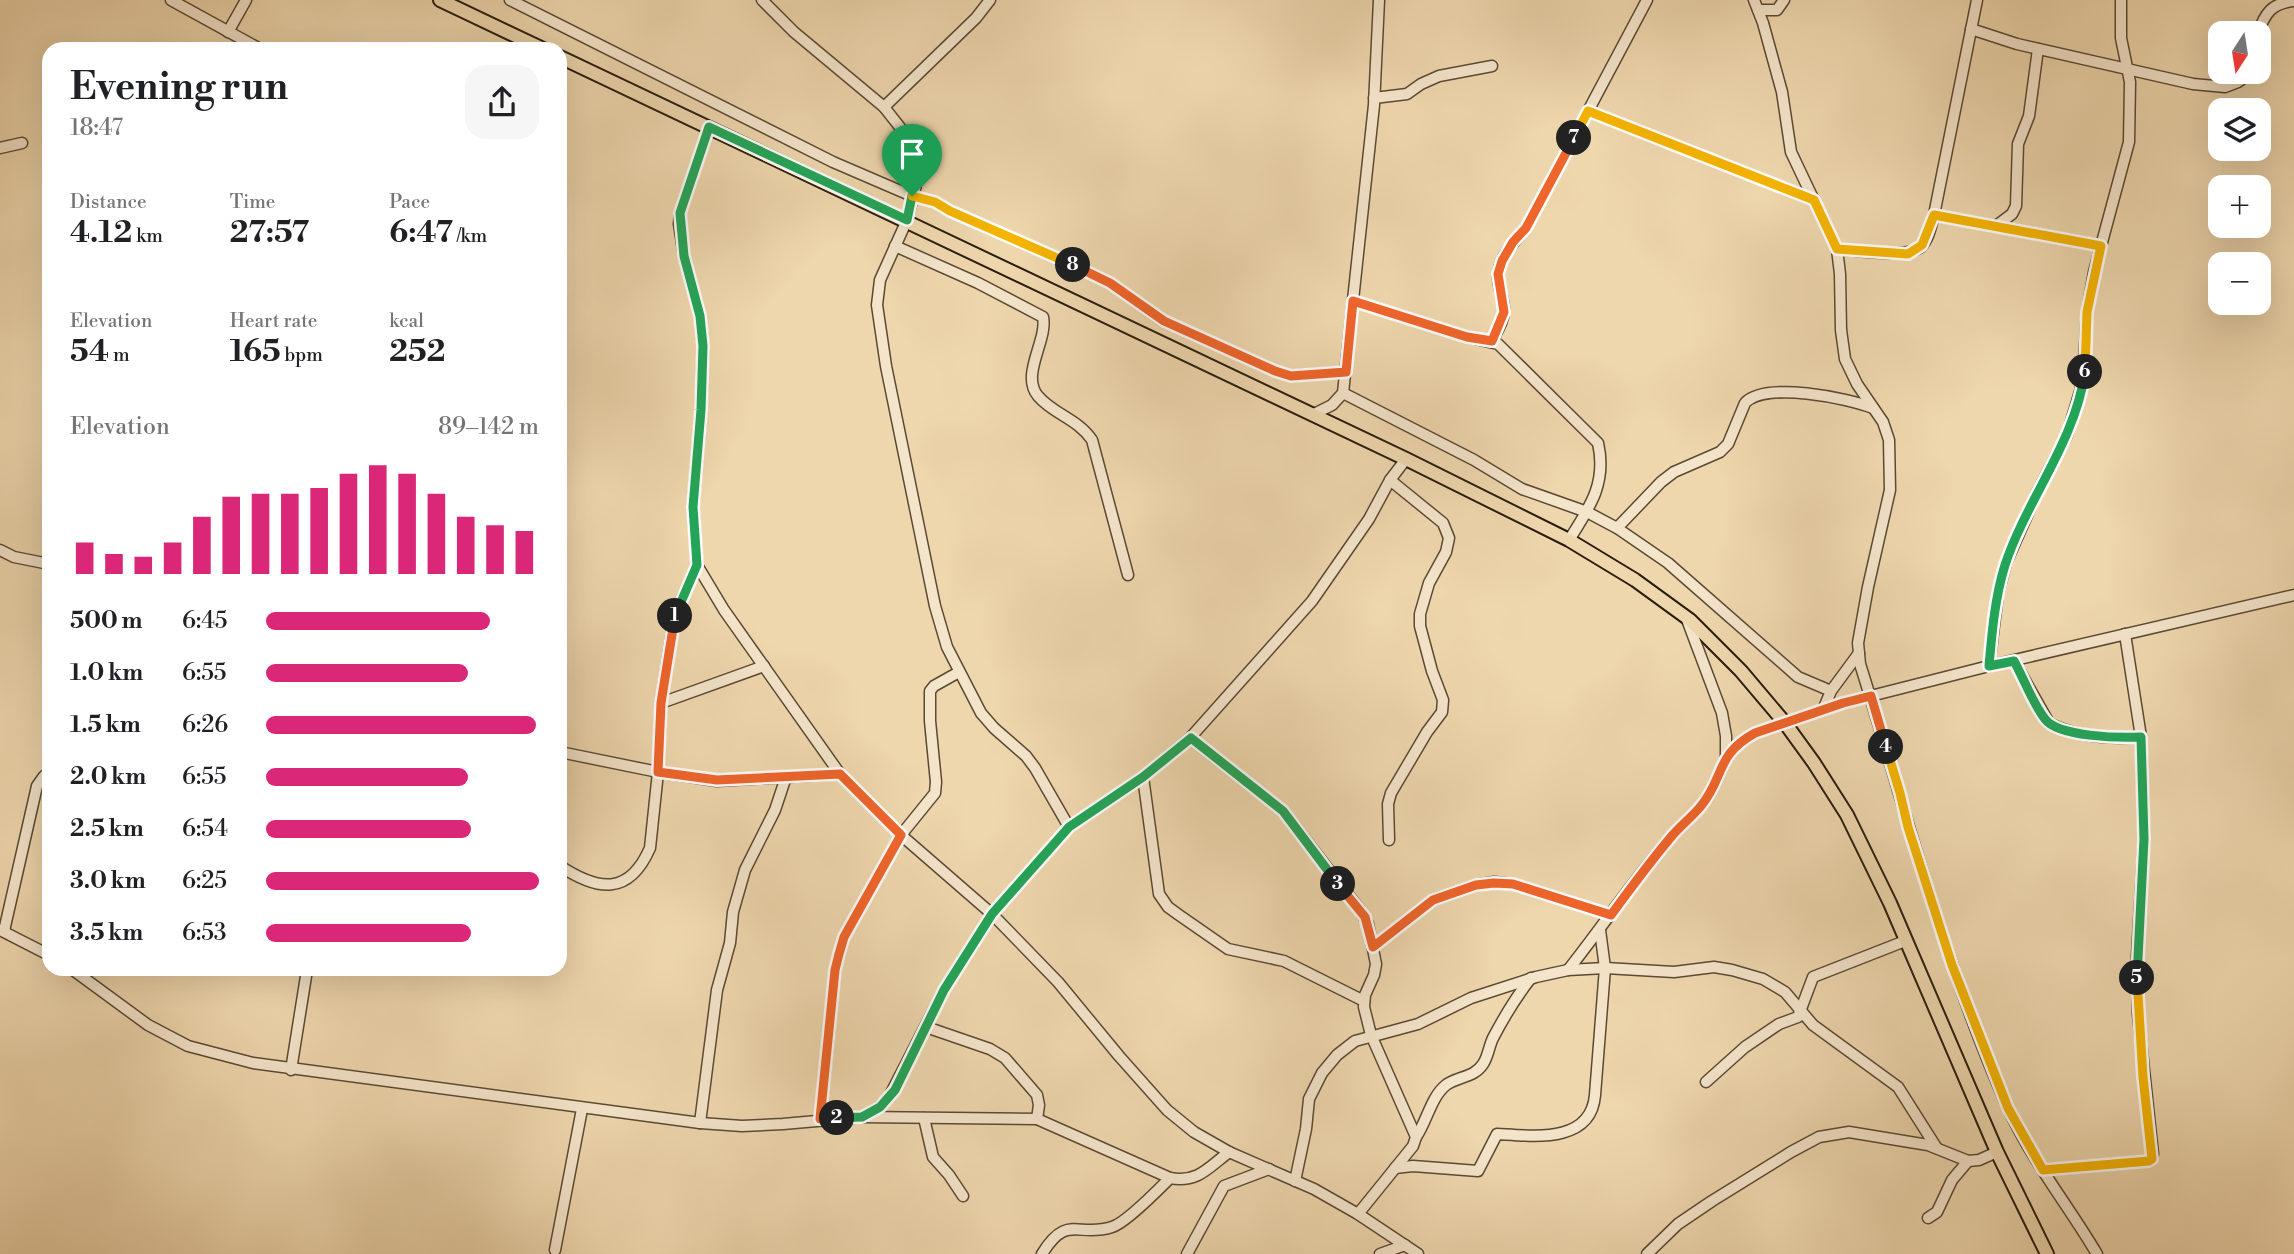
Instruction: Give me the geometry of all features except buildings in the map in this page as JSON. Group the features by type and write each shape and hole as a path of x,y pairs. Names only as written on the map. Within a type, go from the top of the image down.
{"main road":[{"path":"440,0 528,42"},
{"path":"567,60 907,220 1163,345 1314,414 1569,540 1635,580 1686,617 1741,671 1785,723 1847,815 1890,903 1997,1152 2047,1254"}],"street":[{"path":"171,0 247,42"},
{"path":"228,32 246,0"},
{"path":"510,0 821,156 912,196 935,202 1088,272 1110,283 1164,321 1275,371 1291,376 1346,372"},
{"path":"762,0 794,32 884,107 910,140 917,177 907,220 877,291 877,305 884,354 935,606 947,647 981,713 1026,756 1069,827"},
{"path":"884,107 976,18 990,0"},
{"path":"1314,414 1332,405 1343,393 1374,98 1379,0"},
{"path":"1492,341 1504,312 1498,274 1502,261 1513,242 1526,228 1647,0"},
{"path":"1756,5 1777,10 1784,0"},
{"path":"1837,249 1908,254 1922,245 1934,215 1977,0"},
{"path":"1989,666 1998,593 2006,564 2036,495 2067,435 2085,370 2087,312 2101,246 2129,142 2131,94 2121,38 2121,0"},
{"path":"2263,21 2268,11 2276,5 2294,1"},
{"path":"1756,5 1782,92 1791,152 1837,249 1845,359 1857,384 1886,430 1892,477 1858,643 1860,664 1952,965 2008,1108 2096,1254"},
{"path":"1971,29 2038,49 2128,70 2212,87 2233,84"},
{"path":"1996,226 2012,214 2016,206 2018,144 2029,116 2038,49"},
{"path":"1374,98 1407,94 1420,84 1439,76 1492,66"},
{"path":"1588,111 1814,200"},
{"path":"709,127 680,213 679,224 684,256 700,316 703,346 693,507 697,565 724,610 840,774 901,835 992,914 1058,982 1167,1110 1194,1132 1229,1152 1295,1181 1358,1214 1418,1254"},
{"path":"0,148 22,143"},
{"path":"1934,215 2101,246"},
{"path":"895,246 978,283 1043,317 1043,331 1035,356 1032,381 1034,390 1044,401 1084,428 1092,440 1128,575"},
{"path":"1353,301 1467,337 1492,341 1505,349 1598,443 1602,460 1597,493 1569,540"},
{"path":"1343,393 1474,460 1522,489 1587,512 1617,528 1668,563 1798,677 1831,691"},
{"path":"1617,528 1674,472 1720,452 1728,444 1749,398 1811,393 1843,398 1873,408"},
{"path":"862,1117 880,1107 895,1090 944,990 992,914 1069,827 1143,777 1191,738 1312,601 1369,519 1390,480 1406,459"},
{"path":"1389,840 1388,804 1391,793 1442,712 1443,699 1423,645 1420,614 1429,583 1446,552 1449,538 1443,523 1390,480"},
{"path":"0,550 14,557 42,563"},
{"path":"567,871 603,886 613,886 628,879 640,867 650,848 658,772 661,703 676,612 697,565"},
{"path":"1569,970 1672,836 1706,800 1726,757 1744,739 1755,733 1871,696 2294,595"},
{"path":"1686,617 1722,713 1726,757"},
{"path":"2043,1170 2152,1159 2138,1014 2137,956 2144,839 2141,737 2125,634"},
{"path":"1823,710 1831,691 1859,653"},
{"path":"2014,661 2049,723 2092,735 2141,737"},
{"path":"661,703 764,666"},
{"path":"820,1119 835,970 844,937 901,835 932,799 936,789 930,691 959,672"},
{"path":"1191,738 1283,811 1365,917 1376,971 1364,1001 1371,1035 1416,1137"},
{"path":"567,753 658,772 717,780 840,774"},
{"path":"700,1123 717,990 730,943 733,912 745,870 775,810 786,777"},
{"path":"1143,777 1159,894 1168,907 1228,949 1241,954 1284,961 1364,1001"},
{"path":"42,779 37,786 2,930 42,951"},
{"path":"1373,947 1433,900 1476,885 1513,884 1611,915"},
{"path":"1395,1168 1413,1166 1478,1171 1497,1134 1553,1135 1571,1130 1583,1122 1594,1108 1605,968 1600,930"},
{"path":"1706,1082 1745,1047 1779,1024 1798,1017 1812,977 1905,941"},
{"path":"1295,1181 1309,1099 1322,1073 1337,1055 1355,1041 1418,1024 1471,998 1531,978 1569,970 1605,968 1674,972 1714,967 1763,979 1776,985 1813,1025 1898,1087 1936,1147"},
{"path":"81,976 148,1025 188,1046 291,1070 700,1123 756,1125 862,1117 1037,1119 1170,1178 1184,1181 1196,1178 1229,1152"},
{"path":"291,1070 306,976"},
{"path":"1358,1214 1413,1146 1434,1100 1447,1085 1472,1075 1484,1063 1491,1042 1512,1004 1531,978"},
{"path":"926,1027 990,1049 1005,1058 1037,1095 1037,1119"},
{"path":"555,1250 582,1109"},
{"path":"924,1118 933,1157 963,1196"},
{"path":"1647,1254 1678,1224 1700,1209 1819,1137 1849,1132 1936,1147 1968,1161 1979,1160 1997,1152"},
{"path":"1928,1218 1937,1212 1952,1180 1968,1161"},
{"path":"1187,1254 1224,1186 1269,1169"},
{"path":"1042,1254 1050,1242 1064,1230 1114,1227 1170,1178"},
{"path":"1380,1254 1405,1245"}],"route":[{"path":"1588,111 1814,200 1837,249 1908,254 1922,245 1934,215 2101,246 2087,312 2085,370 2078,403 2067,435 2036,495 2006,564 1998,593 1989,666 2014,661 2045,720 2058,728 2092,735 2141,737 2144,839 2137,956 2138,1014 2152,1159 2043,1170 2035,1158 2008,1108 1952,965 1908,827 1871,696 1843,703 1744,739 1726,757 1710,793 1701,806 1672,836 1611,915 1513,884 1476,885 1433,900 1373,947 1365,917 1283,811 1191,738 1143,777 1069,827 992,914 944,990 895,1090 880,1107 862,1117 820,1119 835,970 839,954 844,937 901,835 840,774 717,780 658,772 661,703 672,632 676,612 697,565 693,507 703,346 700,316 684,256 680,213 709,127 907,220 912,196 935,202 943,208 1057,257 1110,283 1164,321 1291,376 1346,372 1353,301 1467,337 1492,341 1504,312 1498,274 1502,261 1513,242 1526,228 1588,111"}]}
